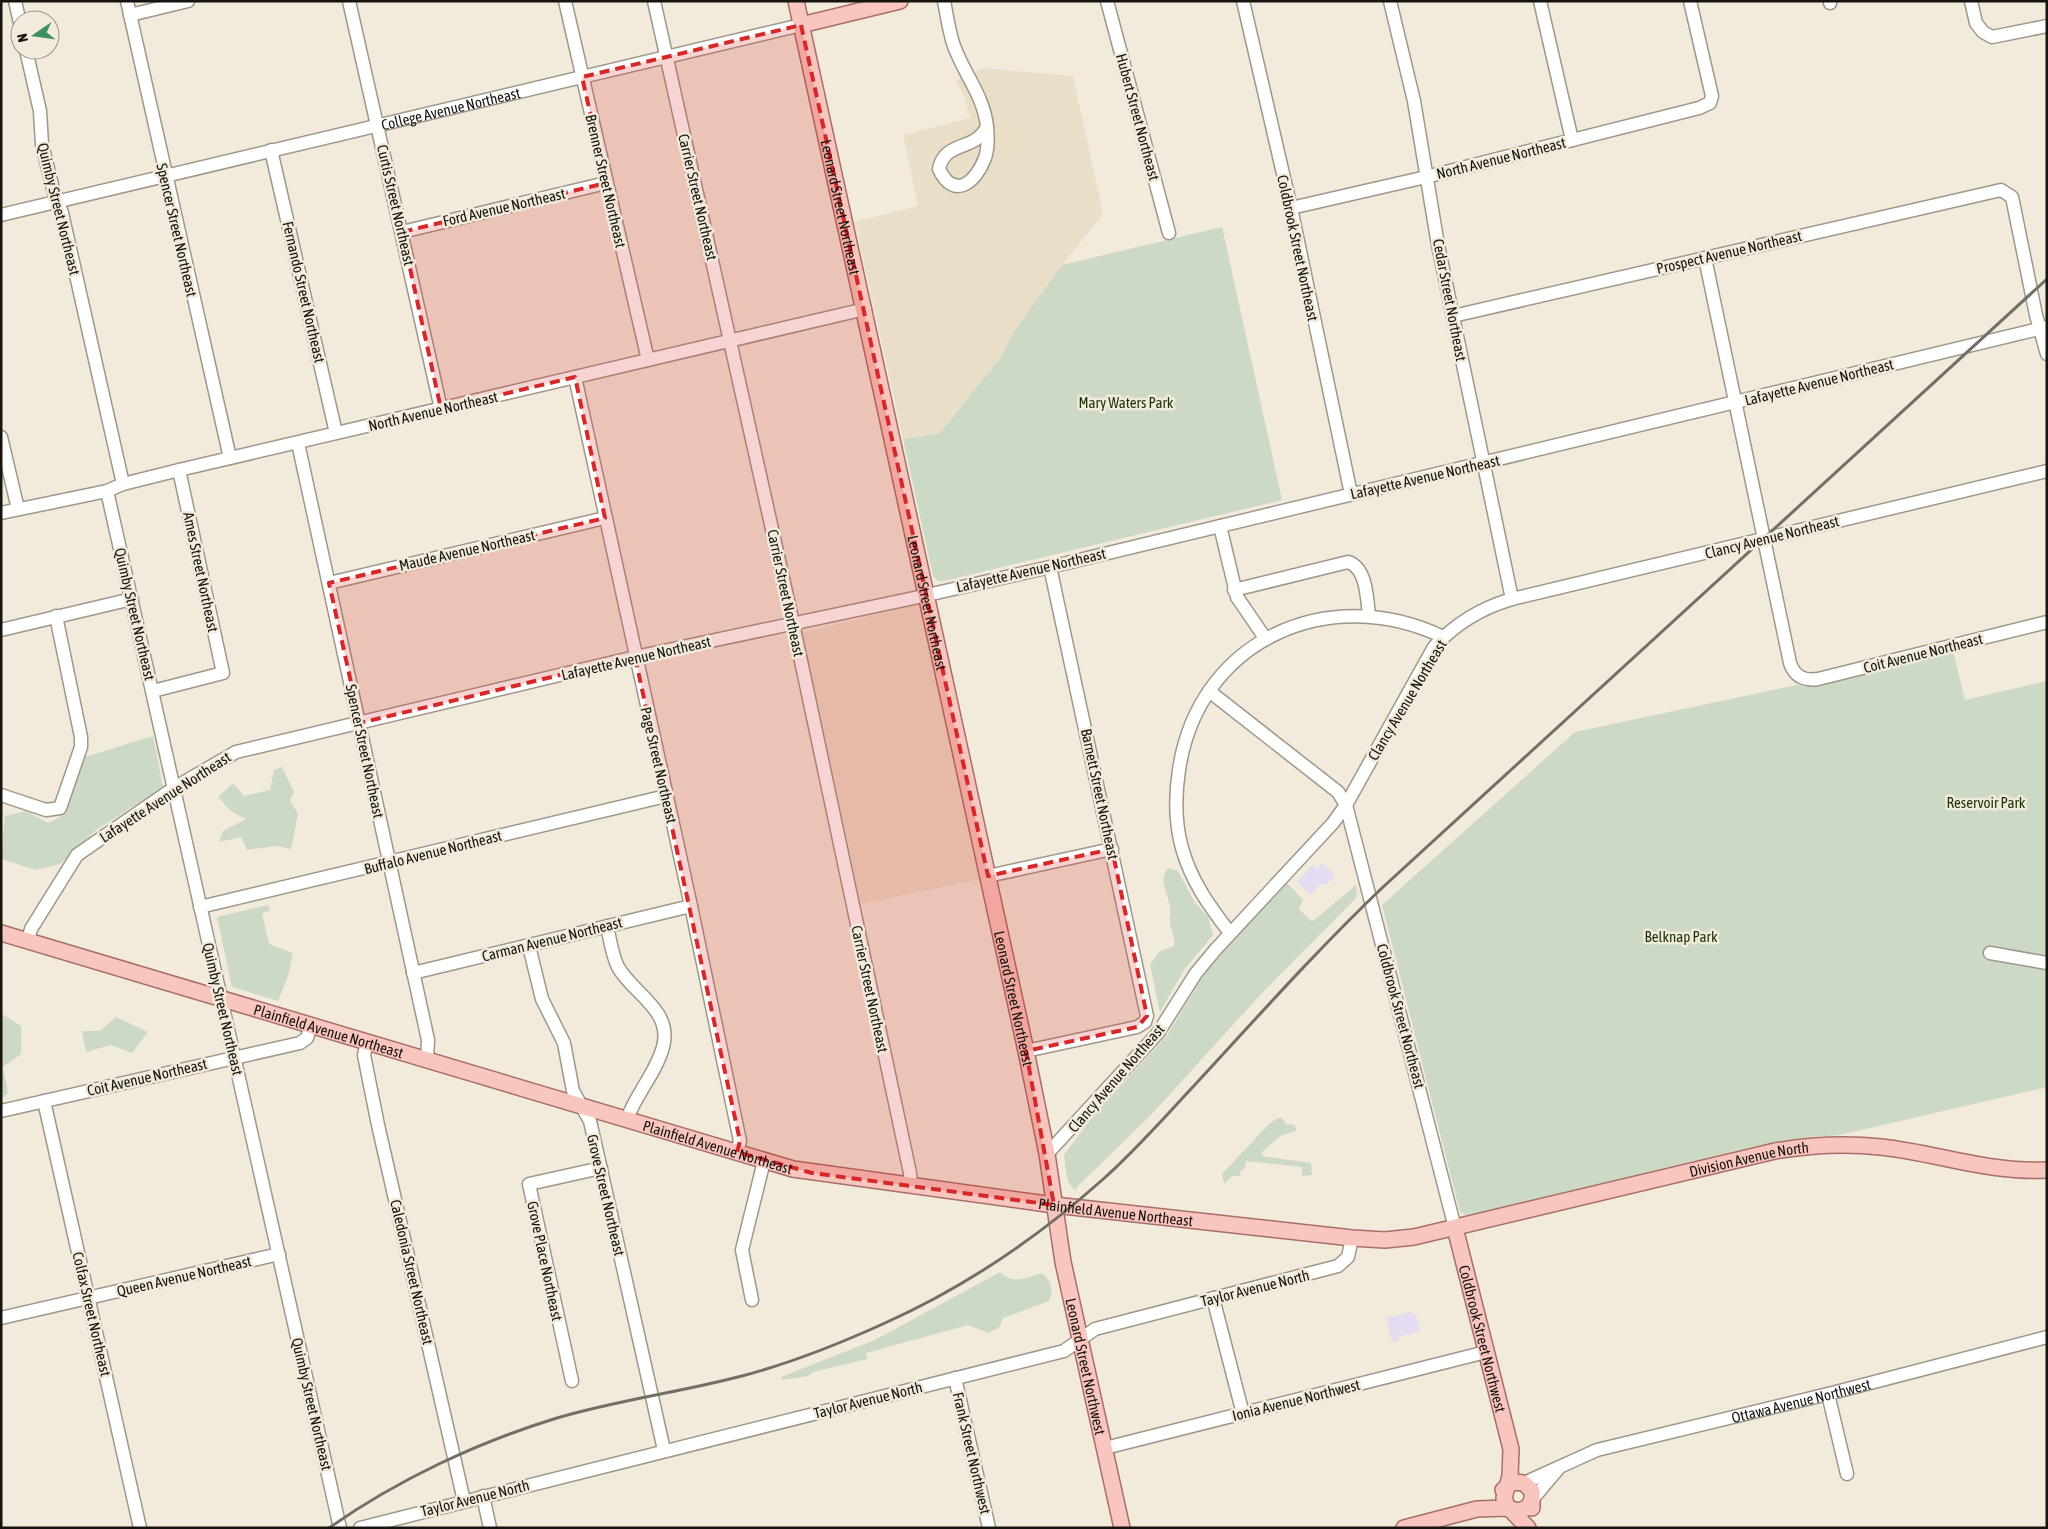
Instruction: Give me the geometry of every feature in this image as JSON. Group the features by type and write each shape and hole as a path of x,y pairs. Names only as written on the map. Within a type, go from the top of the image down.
{"main road":[{"name":"Leonard Street Northeast","path":"796,1 1026,1051 1047,1154 1054,1205"},
{"name":"College Avenue Northeast","path":"801,25 900,1"},
{"name":"Plainfield Avenue Northeast","path":"1,933 812,1173 1054,1205 1352,1238 1395,1239 1455,1228"},
{"name":"Division Avenue North","path":"1455,1228 1775,1151 1808,1146 1881,1147 1987,1167 2047,1170"},
{"name":"Leonard Street Northwest","path":"1054,1205 1063,1262 1122,1528"},
{"name":"Coldbrook Street Northwest","path":"1455,1228 1511,1449 1518,1462 1524,1483"},
{"name":"Coldbrook Street Northwest","path":"1511,1449 1510,1476 1504,1498 1511,1509"},
{"path":"1475,1509 1514,1482 1524,1483 1532,1492 1535,1528"},
{"name":"Ottawa Avenue Northwest","path":"1511,1509 1523,1510 1532,1500"},
{"path":"1404,1528 1475,1509 1511,1509 1528,1528"}],"street":[{"name":"Spencer Street Northeast","path":"127,1 230,458"},
{"path":"130,15 188,1"},
{"name":"Curtis Street Northeast","path":"349,1 441,409"},
{"name":"Brenner Street Northeast","path":"565,1 648,360"},
{"name":"Carrier Street Northeast","path":"654,1 793,624 908,1163 911,1185"},
{"path":"944,1 954,47 972,81 987,127 986,156 973,180 964,185 955,186 947,182 939,169 941,160 950,151 976,142 983,136 987,127"},
{"name":"Hubert Street Northeast","path":"1107,1 1169,233"},
{"name":"Coldbrook Street Northeast","path":"1243,1 1291,208 1351,494"},
{"name":"Cedar Street Northeast","path":"1390,1 1414,101 1426,177 1453,316 1512,599"},
{"path":"1540,1 1572,140"},
{"name":"North Avenue Northeast","path":"1291,208 1426,177 1710,104 1712,96 1690,1"},
{"path":"1971,1 1976,23 1983,32 1992,37 2047,26"},
{"name":"College Avenue Northeast","path":"1,215 801,25"},
{"name":"Quimby Street Northeast","path":"28,60 40,111 42,144 64,223 123,484"},
{"name":"Fernando Street Northeast","path":"271,150 336,433"},
{"name":"Ford Avenue Northeast","path":"402,232 606,183"},
{"name":"Prospect Avenue Northeast","path":"1453,316 1987,192 2005,191 2012,197 2044,328"},
{"path":"1705,258 1764,539"},
{"name":"North Avenue Northeast","path":"1,512 107,491 123,484 179,470 865,309"},
{"path":"2044,328 2047,354"},
{"name":"Lafayette Avenue Northeast","path":"28,940 31,929 77,854 174,788 236,752 635,657 926,595 1050,566 2044,328"},
{"name":"Page Street Northeast","path":"575,377 691,906 740,1140 737,1152"},
{"path":"1,437 18,508"},
{"name":"Spencer Street Northeast","path":"298,443 428,1040 426,1060"},
{"name":"Ames Street Northeast","path":"153,691 223,673 179,470"},
{"name":"Clancy Avenue Northeast","path":"1047,1154 1158,1033 1196,973 1230,933 1333,823 1346,805 1434,647 1452,628 1475,614 1512,599 2047,471"},
{"name":"Quimby Street Northeast","path":"107,491 340,1528"},
{"name":"Maude Avenue Northeast","path":"328,583 605,518"},
{"path":"1220,526 1234,590 1241,604 1265,638"},
{"name":"Coit Avenue Northeast","path":"1764,539 1790,663 1799,676 1808,680 2047,622"},
{"path":"1234,590 1348,562 1354,564 1361,573 1369,616"},
{"name":"Barnett Street Northeast","path":"1026,1051 1137,1027 1145,1022 1146,1007 1050,566"},
{"path":"1,630 132,599"},
{"path":"1,794 46,810 60,808 81,747 80,724 56,616"},
{"path":"1230,933 1206,902 1193,878 1182,847 1177,818 1177,789 1184,746 1192,720 1209,691 1229,666 1265,638 1306,621 1330,617 1369,616 1398,621 1444,637"},
{"path":"1209,691 1338,792 1346,805"},
{"name":"Buffalo Avenue Northeast","path":"200,907 666,796"},
{"name":"Coldbrook Street Northeast","path":"1346,805 1455,1228"},
{"path":"988,876 1112,849"},
{"name":"Carman Avenue Northeast","path":"413,973 691,906"},
{"path":"607,926 618,968 654,1006 665,1038 659,1058 634,1101 627,1119"},
{"name":"Grove Street Northeast","path":"529,946 538,986 564,1043 573,1091 590,1121 664,1450"},
{"path":"1990,953 2047,964"},
{"name":"Coit Avenue Northeast","path":"1,1110 300,1043 307,1038 311,1025"},
{"name":"Caledonia Street Northeast","path":"367,1042 364,1055 464,1501"},
{"name":"Colfax Street Northeast","path":"44,1101 140,1528"},
{"path":"752,1300 742,1250 764,1160"},
{"name":"Grove Place Northeast","path":"572,1381 529,1184 601,1168"},
{"name":"Taylor Avenue North","path":"360,1528 664,1450 1064,1351 1096,1329 1338,1266 1348,1256 1352,1238"},
{"name":"Queen Avenue Northeast","path":"1,1318 279,1254"},
{"path":"1213,1298 1243,1414"},
{"name":"Ottawa Avenue Northwest","path":"1524,1483 1596,1450 1828,1394 2047,1337"},
{"name":"Ionia Avenue Northwest","path":"1105,1448 1486,1352"},
{"name":"Frank Street Northwest","path":"955,1378 988,1528"},
{"path":"1828,1394 1847,1474"},
{"name":"Ottawa Avenue Northwest","path":"1532,1500 1558,1469"},
{"path":"483,1496 490,1528"}],"highlighted area":[{"path":"801,25 988,876 1112,849 1147,1016 1137,1027 1026,1051 1054,1205 812,1173 737,1152 740,1141 635,657 360,723 329,583 605,518 575,377 441,409 402,232 606,183 582,77"}],"shaded area":[{"path":"982,68 1073,76 1103,214 1062,265 1013,333 1001,357 940,433 903,439 855,222 918,206 903,135 970,118 965,98 956,80"},
{"path":"919,604 981,879 861,904 802,633"},
{"path":"1322,863 1335,875 1325,886 1321,883 1311,895 1297,882 1312,865 1317,869"},
{"path":"1410,1312 1416,1315 1420,1331 1398,1337 1399,1341 1392,1342 1386,1318"}],"green space":[{"name":"Mary Waters Park","path":"1222,227 1282,500 938,581 933,576 903,439 940,433 1001,357 1013,333 1062,265"},
{"name":"Belknap Park","path":"1953,651 1965,700 2047,681 2047,1087 1840,1135 1809,1137 1755,1146 1474,1214 1465,1215 1460,1212 1382,905 1575,732 1797,685 1806,687"},
{"path":"153,736 163,787 96,830 60,864 36,870 1,859 5,816 26,811 48,823 66,814 82,758"},
{"path":"282,767 294,792 290,800 298,814 291,849 277,846 247,850 241,837 219,842 223,831 246,819 232,812 218,797 233,783 244,796 270,790 274,770"},
{"path":"1168,868 1178,871 1195,903 1208,917 1213,935 1184,970 1160,1012 1150,965 1159,952 1174,946 1170,907 1164,887 1164,877"},
{"path":"1287,883 1303,900 1299,909 1313,921 1356,885 1357,897 1262,993 1150,1116 1076,1188 1077,1191 1070,1185 1068,1180 1064,1155 1093,1116 1166,1037 1215,960"},
{"path":"268,905 270,911 262,913 269,944 293,953 288,976 278,1001 232,987 217,917"},
{"path":"2,1014 21,1026 21,1054 3,1067 8,1093 1,1099"},
{"path":"116,1017 148,1032 132,1053 111,1045 86,1052 82,1031 100,1031"},
{"path":"1278,1118 1282,1118 1286,1124 1295,1125 1296,1131 1280,1136 1262,1152 1262,1156 1311,1163 1312,1175 1302,1176 1302,1167 1246,1161 1245,1168 1241,1170 1240,1176 1232,1176 1224,1184 1222,1174 1269,1124"},
{"path":"1000,1272 1005,1276 1015,1279 1042,1273 1051,1285 1049,1301 1003,1318 999,1328 988,1333 968,1325 866,1353 867,1359 813,1372 808,1376 782,1380 781,1377 875,1340"}],"railway":[{"path":"329,1528 355,1510 410,1478 468,1451 527,1428 603,1406 696,1387 760,1371 850,1338 943,1294 1025,1242 1077,1202 1124,1159 1158,1125 1308,962 1382,888 2047,279"}],"park label":[{"name":"Reservoir Park","path":"1986,802"}]}
